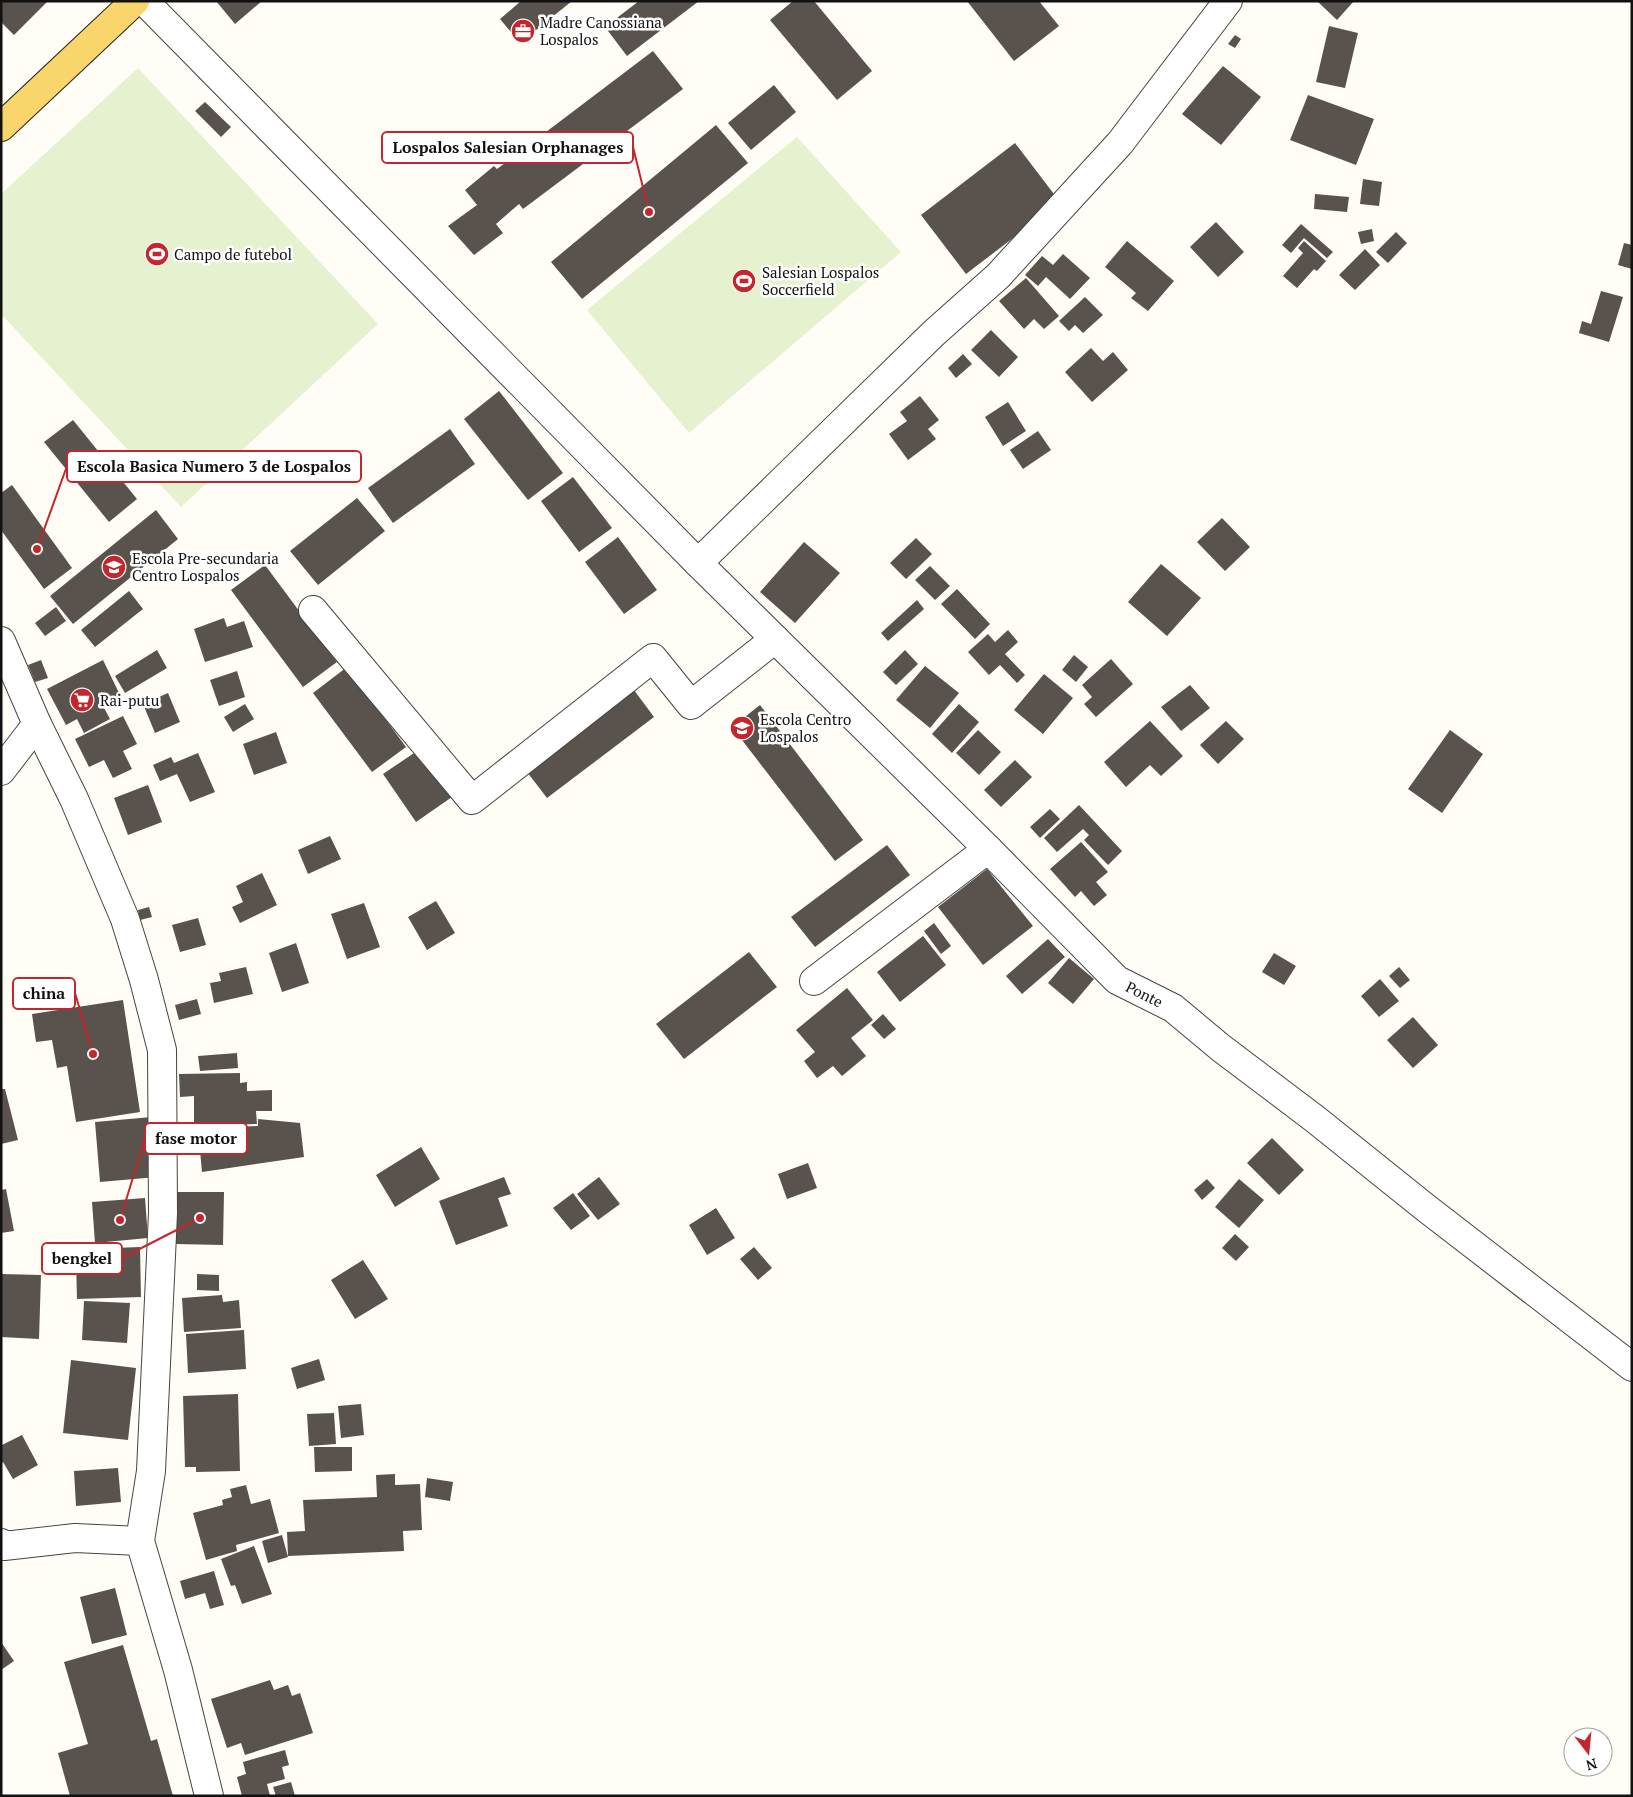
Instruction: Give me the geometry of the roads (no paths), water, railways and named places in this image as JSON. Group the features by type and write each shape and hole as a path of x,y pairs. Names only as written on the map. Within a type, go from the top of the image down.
{"main road":[{"path":"1,127 135,1"}],"street":[{"name":"Ponte","path":"144,1 698,563 988,848 1117,980 1173,1008 1221,1048 1295,1103 1426,1208 1632,1367"},
{"path":"698,563 934,333 998,276 1120,142 1228,1"},
{"path":"313,610 472,800 653,658 691,705 775,640"},
{"path":"1,641 36,724 74,798 125,919 144,980 162,1050 163,1213 151,1471 140,1541 178,1670 210,1796"},
{"path":"1,770 36,724"},
{"path":"814,982 988,848"},
{"path":"1,1543 4,1546 75,1538 140,1541"}],"place":[{"name":"Madre Canossiana Lospalos","path":"523,31"},
{"name":"Lospalos Salesian Orphanages","path":"649,212"},
{"name":"Campo de futebol","path":"157,254"},
{"name":"Salesian Lospalos Soccerfield","path":"744,281"},
{"name":"Escola Basica Numero 3 de Lospalos","path":"37,549"},
{"name":"Escola Pre-secundaria Centro Lospalos","path":"114,567"},
{"name":"Rai-putu","path":"82,700"},
{"name":"Escola Centro Lospalos","path":"742,728"},
{"name":"china","path":"93,1054"},
{"name":"bengkel","path":"200,1218"},
{"name":"fase motor","path":"120,1220"}]}
